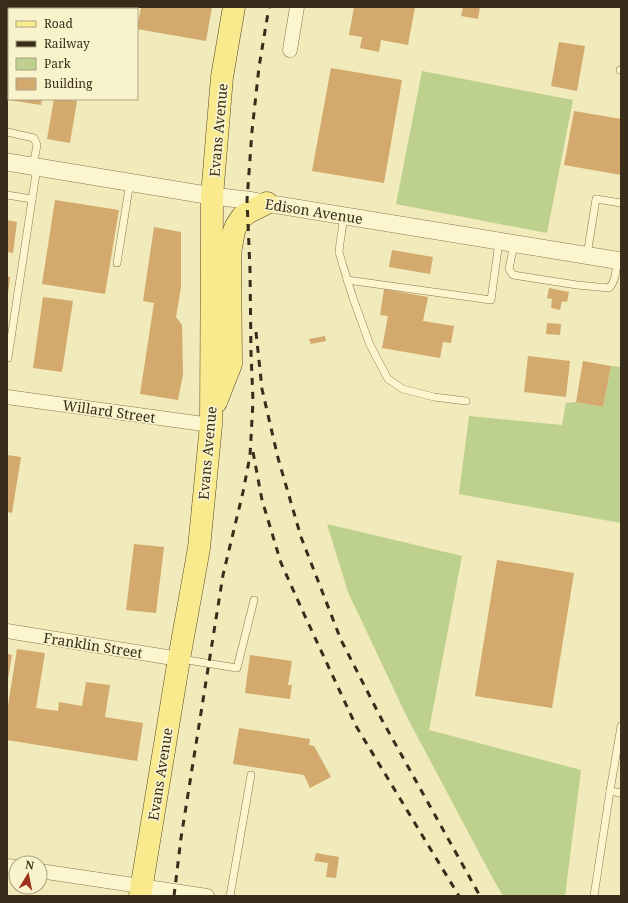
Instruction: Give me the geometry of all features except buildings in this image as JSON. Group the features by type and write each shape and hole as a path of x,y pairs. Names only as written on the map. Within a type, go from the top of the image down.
{"main road":[{"name":"Evans Avenue","path":"141,891 179,659 199,548 211,419 212,196 222,77 234,7"},
{"path":"211,419 231,364 230,253 234,231 242,217 267,203"}],"street":[{"path":"290,50 297,7"},
{"name":"Edison Avenue","path":"7,162 619,260"},
{"name":"Willard Street","path":"7,397 211,419"},
{"name":"Franklin Street","path":"7,631 179,659"},
{"path":"48,873 141,891 207,896"}],"lane":[{"path":"7,132 34,138 37,145 32,200 8,358"},
{"path":"117,263 130,182"},
{"path":"7,196 32,200"},
{"path":"587,255 596,199 621,203"},
{"path":"344,216 339,252 347,280 370,345 388,379 403,389 434,397 466,401"},
{"path":"347,280 491,300 507,242"},
{"path":"507,242 509,269 512,275 577,285 609,288 615,277 619,260"},
{"path":"179,659 237,668 254,600"},
{"path":"594,896 621,726"},
{"path":"230,896 251,775"},
{"path":"610,791 621,793"}],"green space":[{"path":"422,71 573,100 547,233 396,204"},
{"path":"611,366 621,367 621,523 459,494 469,416 562,425 566,403 576,402 603,407"},
{"path":"327,524 462,556 429,730 581,770 565,896 503,896 407,717 348,592"}],"railway":[{"path":"174,896 181,838 223,575 250,456 253,401 247,200 252,131 259,67 269,7"},
{"path":"256,332 262,389 278,458 301,537 341,640 382,720 480,896"},
{"path":"253,452 262,500 281,563 304,614 356,726 459,896"}]}
